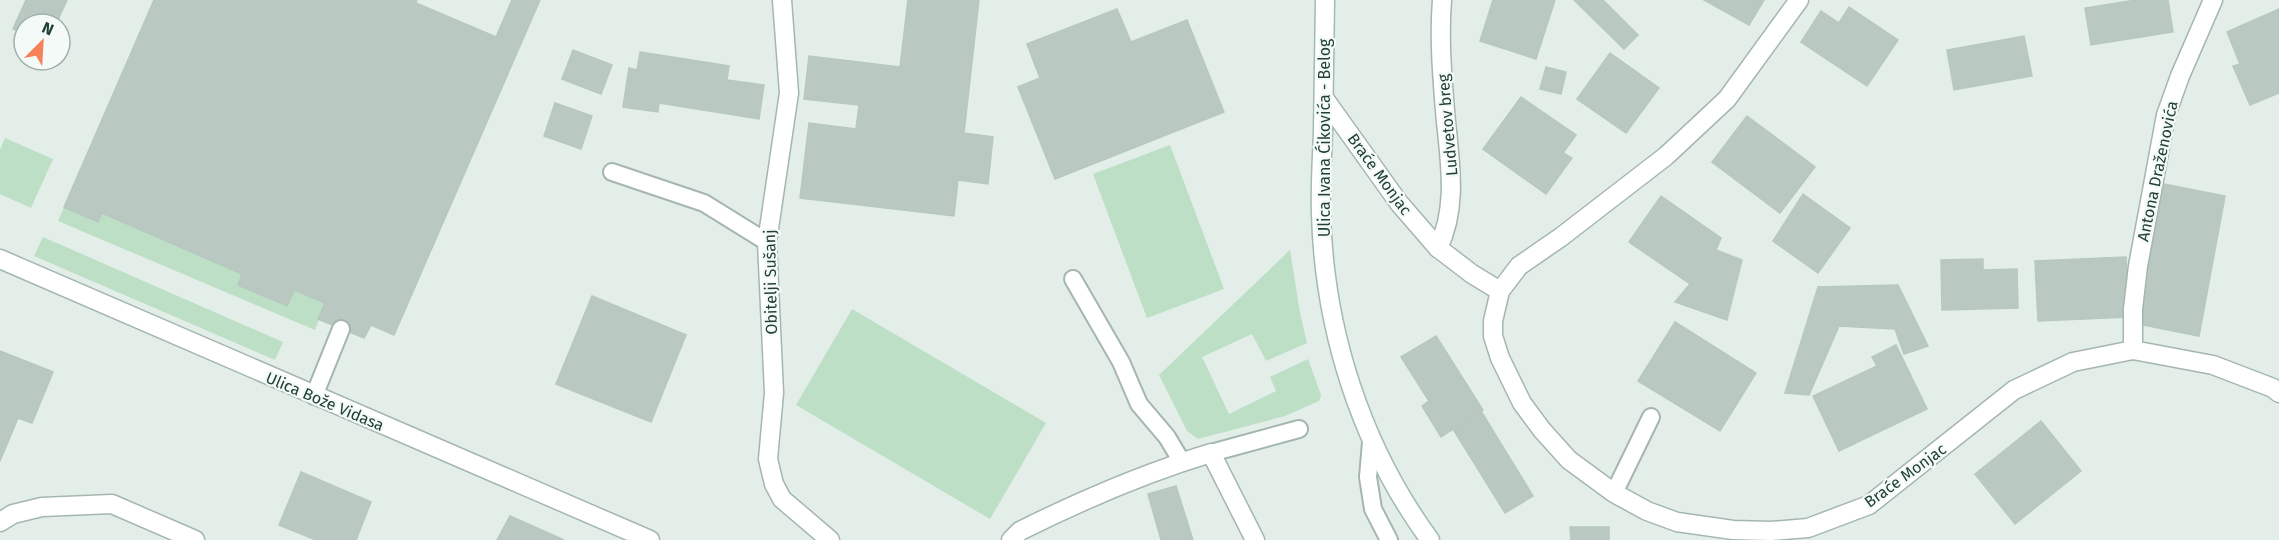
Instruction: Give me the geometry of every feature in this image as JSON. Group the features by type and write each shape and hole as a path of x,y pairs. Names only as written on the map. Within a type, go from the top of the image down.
{"street":[{"name":"Obitelji Sušanj","path":"782,0 789,93 767,242 774,393 768,459 774,484 782,499 830,540"},
{"name":"Ulica Ivana Ćikovića - Belog","path":"1325,0 1321,214 1330,303 1342,358 1371,442 1395,486 1430,540"},
{"name":"Ludvetov breg","path":"1438,248 1449,220 1452,186 1443,86 1440,27 1442,0"},
{"path":"1500,291 1519,266 1561,237 1666,156 1726,99 1799,0"},
{"name":"Antona Draženovića","path":"2133,350 2133,309 2138,266 2166,115 2213,0"},
{"name":"Braće Monjac","path":"1324,98 1399,203 1438,248 1472,274 1500,291 1493,321 1494,336 1500,358 1522,403 1542,430 1569,460 1614,493 1647,512 1677,522 1733,530 1771,531 1808,528 1869,505 2014,390 2073,362 2133,350 2213,365 2273,388 2279,393"},
{"name":"Ulica Bože Vidasa","path":"0,259 651,540"},
{"path":"1011,540 1020,531 1114,487 1211,453 1255,540"},
{"path":"0,522 13,514 42,507 112,504 195,540"}],"lane":[{"path":"612,172 704,203 767,242"},
{"path":"1073,279 1120,362 1139,404 1167,437 1182,462"},
{"path":"314,396 341,329"},
{"path":"1614,493 1651,417"},
{"path":"1211,453 1299,429"},
{"path":"1371,442 1368,477 1373,508 1389,540"}],"green space":[{"path":"5,138 53,159 31,208 0,194 0,150"},
{"path":"1170,145 1224,289 1147,318 1093,174"},
{"path":"64,207 97,222 102,213 242,274 238,285 287,306 294,290 325,303 315,330 58,221"},
{"path":"43,237 283,342 275,360 34,256"},
{"path":"1290,250 1307,343 1266,361 1252,334 1202,357 1229,414 1276,391 1270,377 1308,359 1321,395 1319,401 1285,416 1198,439 1187,431 1159,375"},
{"path":"852,309 1046,423 990,519 796,405"}],"building":[{"path":"26,0 67,0 62,12 21,12"},
{"path":"154,0 417,0 416,3 496,37 512,0 540,0 394,335 371,325 364,338 318,319 325,303 294,290 287,306 238,285 242,274 102,213 98,222 64,207"},
{"path":"908,0 979,0 964,133 993,137 988,184 958,180 954,216 800,198 809,123 856,129 859,105 804,99 809,56 900,67"},
{"path":"1493,0 1555,0 1536,59 1480,41"},
{"path":"1574,0 1603,0 1638,35 1624,49"},
{"path":"1704,0 1764,0 1749,25"},
{"path":"2136,0 2168,0 2173,32 2091,45 2085,8"},
{"path":"1849,7 1898,40 1867,86 1801,42 1821,11 1839,23"},
{"path":"1117,9 1131,42 1187,20 1224,112 1055,179 1018,87 1040,78 1027,44"},
{"path":"2279,9 2279,93 2250,105 2233,66 2240,64 2227,32"},
{"path":"2024,36 2032,76 1954,90 1947,50"},
{"path":"573,50 612,65 601,94 562,79"},
{"path":"640,52 729,66 727,80 764,85 759,119 659,103 658,112 623,107 629,68 637,70"},
{"path":"1610,53 1659,88 1626,133 1577,99"},
{"path":"1546,67 1566,72 1561,94 1540,89"},
{"path":"1521,97 1576,135 1563,153 1572,158 1546,194 1483,149"},
{"path":"555,103 592,116 581,149 544,136"},
{"path":"1747,116 1815,167 1780,213 1712,162"},
{"path":"2164,184 2225,196 2199,336 2138,324"},
{"path":"1803,194 1850,228 1818,273 1773,241"},
{"path":"1661,196 1721,238 1716,250 1742,260 1727,320 1675,302 1690,284 1629,242"},
{"path":"2126,257 2129,317 2038,321 2035,261"},
{"path":"1983,259 1983,270 2017,269 2018,308 1942,310 1941,260"},
{"path":"1898,285 1928,346 1904,354 1895,329 1839,326 1809,395 1785,393 1818,287"},
{"path":"592,296 686,335 651,422 556,384"},
{"path":"1675,322 1756,373 1720,431 1638,381"},
{"path":"1436,336 1483,410 1441,437 1422,406 1429,401 1401,357"},
{"path":"1896,345 1927,409 1839,451 1813,396 1877,366 1872,357"},
{"path":"0,351 53,372 32,423 18,418 0,461"},
{"path":"1481,411 1533,496 1505,513 1453,429"},
{"path":"2041,421 2081,471 2015,524 1975,474"},
{"path":"301,472 371,502 356,540 316,540 279,525"},
{"path":"1176,486 1193,540 1161,540 1148,494"},
{"path":"510,516 564,540 497,540"},
{"path":"1570,527 1609,527 1609,540 1571,540"}]}
